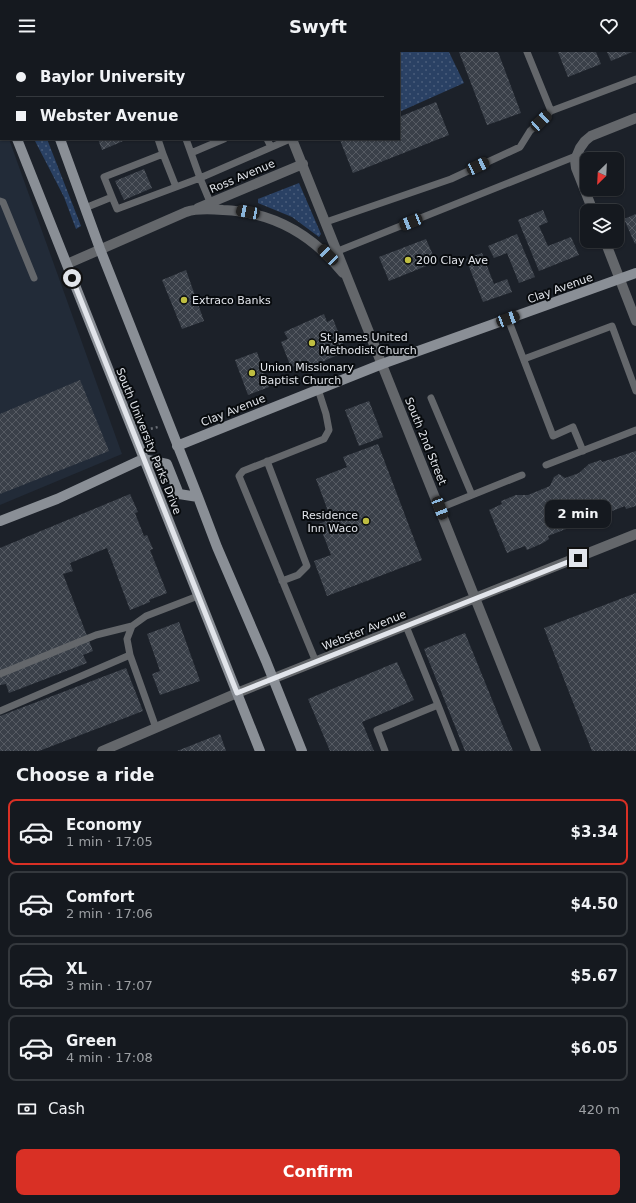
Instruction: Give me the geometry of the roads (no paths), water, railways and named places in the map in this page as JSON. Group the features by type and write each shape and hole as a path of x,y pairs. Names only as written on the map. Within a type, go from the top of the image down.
{"main road":[{"name":"South University Parks Drive","path":"17,140 260,751"},
{"path":"60,140 100,249 177,446 217,547 302,751"},
{"name":"Clay Avenue","path":"177,446 382,364 636,273"},
{"path":"0,521 57,498 143,459 167,464 179,494 198,497"}],"street":[{"path":"590,204 576,168 576,156 580,148 585,141 596,133 636,118"},
{"name":"South 2nd Street","path":"291,140 303,164 338,251 536,751"},
{"name":"Ross Avenue","path":"67,264 191,210 303,164"},
{"path":"191,210 237,210 276,221 296,230 312,241 333,261 350,282"},
{"path":"607,248 636,321"},
{"name":"Webster Avenue","path":"102,751 237,693 636,534"}],"lane":[{"path":"527,52 551,111"},
{"path":"326,222 451,179 520,147 530,131 551,111 636,79"},
{"path":"158,140 176,187"},
{"path":"186,140 210,202"},
{"path":"191,152 221,140"},
{"path":"267,140 270,147"},
{"path":"163,154 104,177 117,209 140,197 176,187 200,178 288,140"},
{"path":"338,251 576,156"},
{"path":"127,168 130,175"},
{"path":"85,208 112,197"},
{"path":"1,199 34,278"},
{"path":"508,319 553,436 573,427 583,451"},
{"path":"524,359 612,326 636,391"},
{"path":"316,662 239,476 243,471 324,439 329,430 326,414 318,390"},
{"path":"431,398 472,495"},
{"path":"546,465 636,430"},
{"path":"267,462 306,566 298,575 282,581"},
{"path":"440,508 522,475"},
{"path":"0,674 96,635 132,626 146,616 198,596"},
{"path":"132,626 127,638 130,655 156,728"},
{"path":"406,626 456,751"},
{"path":"0,711 130,655"},
{"path":"385,751 377,730 438,706"}],"place":[{"name":"200 Clay Ave","path":"408,260"},
{"name":"Extraco Banks","path":"184,300"},
{"name":"St James United Methodist Church","path":"312,343"},
{"name":"Union Missionary Baptist Church","path":"252,373"},
{"name":"Residence Inn Waco","path":"366,521"}]}
